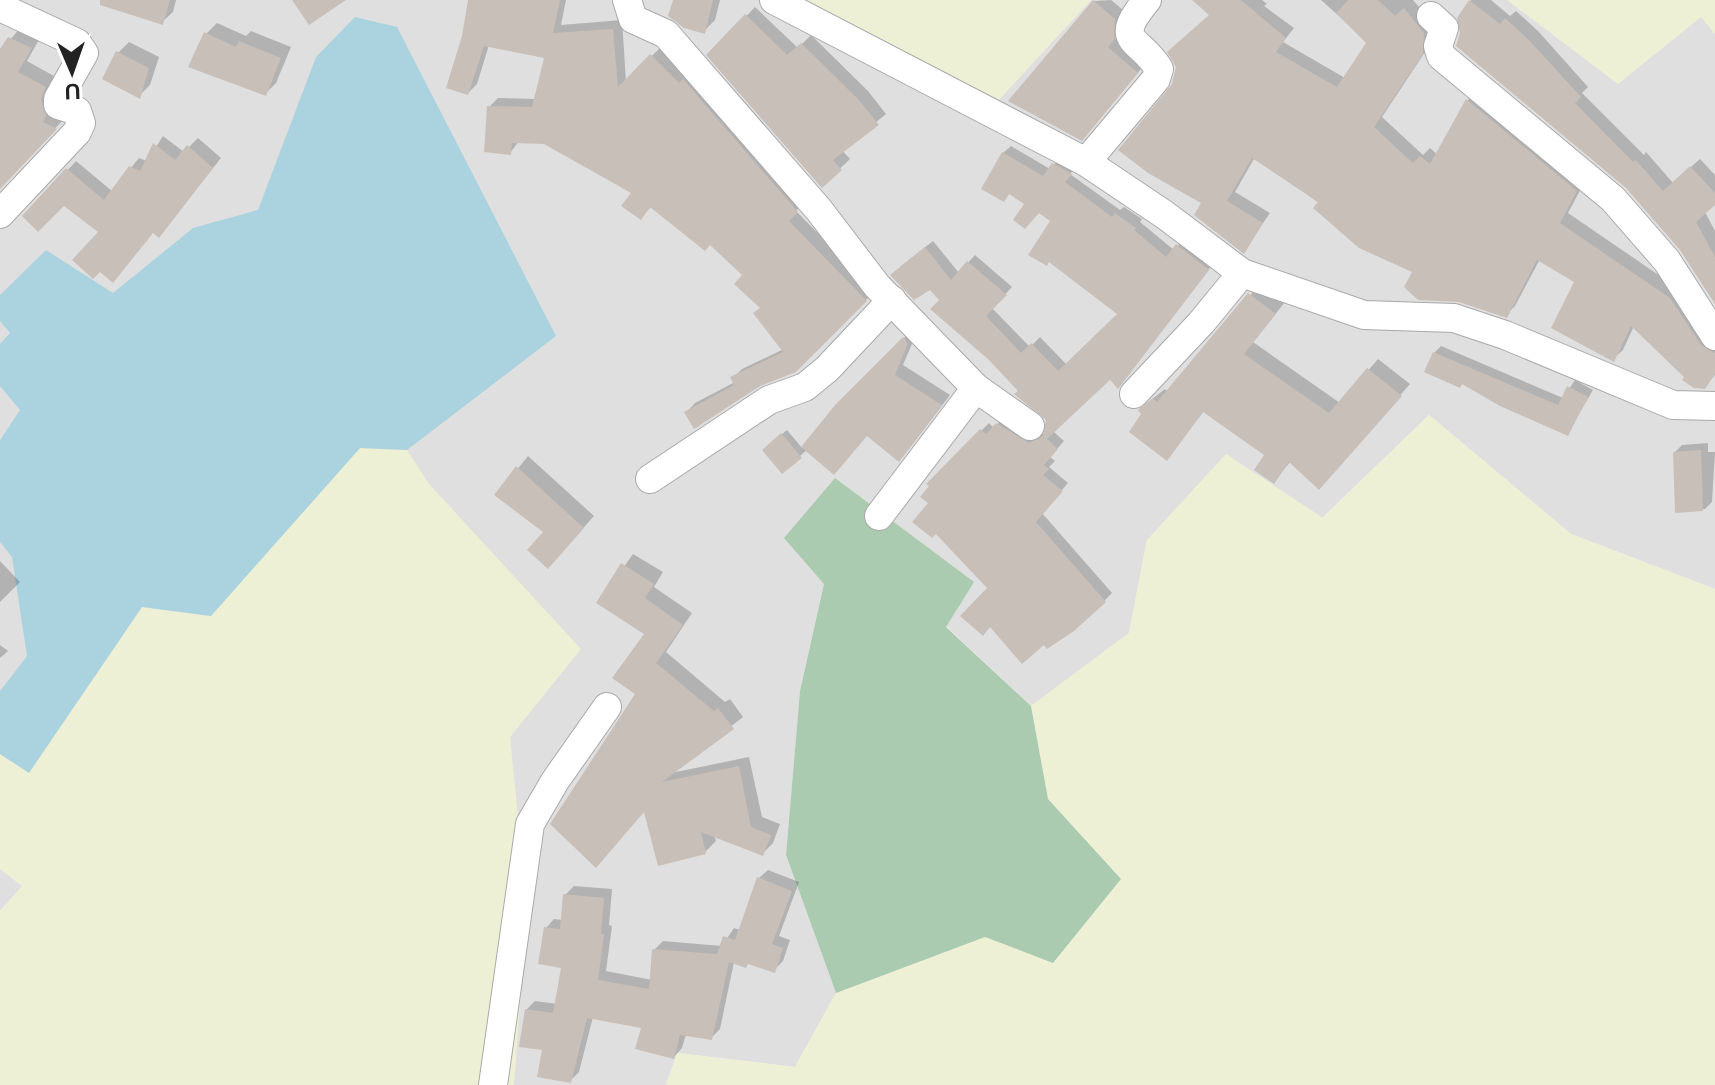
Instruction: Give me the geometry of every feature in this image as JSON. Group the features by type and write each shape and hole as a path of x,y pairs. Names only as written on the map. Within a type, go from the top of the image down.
{"street":[{"path":"627,0 633,19 666,34 691,61 819,210 877,286 976,388 1030,426"},
{"path":"774,0 1086,162 1165,215 1242,273 1364,315 1454,318 1505,335 1673,405 1715,406"},
{"path":"1086,162 1156,79 1159,69 1132,43 1128,30 1133,17 1147,0"},
{"path":"0,7 77,43 84,53 58,99 58,105 77,111 81,123 77,132 0,214"},
{"path":"1431,16 1444,28 1438,46 1441,56 1613,199 1667,261 1715,336"},
{"path":"1134,394 1242,273"},
{"path":"650,479 769,400 805,387 827,369 892,300"},
{"path":"879,516 976,388"},
{"path":"493,1085 530,824 555,781 607,707"}],"shaded area":[{"path":"0,0 804,0 996,102 1091,0 1715,0 1715,589 1571,534 1429,415 1322,518 1147,540 1129,633 1031,706 946,626 973,582 824,584 800,691 786,855 836,993 795,1067 678,1053 666,1085 0,1085"}],"green space":[{"path":"804,0 1091,0 996,103"},
{"path":"1507,0 1715,0 1715,34 1701,17 1618,84"},
{"path":"1429,415 1571,534 1715,589 1715,1085 666,1085 677,1053 795,1067 836,993 985,937 1053,963 1121,879 1048,799 1031,706 1129,633 1147,540 1226,454 1323,518"},
{"path":"360,448 407,450 429,484 581,649 510,737 527,907 514,1085 0,1085 0,911 22,886 0,869 0,754 29,772 142,607 211,616"},
{"path":"835,478 974,582 946,627 1031,706 1048,799 1121,879 1053,963 985,937 836,993 786,855 800,691 824,584 784,538"}],"water":[{"path":"355,17 397,27 556,336 407,450 360,448 211,616 142,607 29,773 0,754 0,691 27,656 12,557 0,542 0,440 20,410 0,386 0,344 10,333 0,321 0,295 46,250 113,293 193,228 258,210 316,57"}],"building":[{"path":"100,0 170,0 163,25 100,5"},
{"path":"292,0 346,0 309,25"},
{"path":"468,0 560,0 553,33 613,29 618,87 650,54 679,83 683,79 798,212 789,221 867,301 796,372 760,386 694,429 684,412 734,385 730,377 783,352 753,313 760,308 734,284 742,275 710,245 705,251 650,207 641,220 621,206 631,193 544,144 512,143 511,155 484,152 487,106 532,107 544,58 484,46 468,95 446,88 462,36"},
{"path":"673,0 713,0 705,34 684,28 668,16"},
{"path":"1093,0 1115,19 1114,40 1108,47 1138,73 1082,141 1008,101"},
{"path":"1192,0 1241,0 1286,38 1276,52 1337,87 1366,43 1336,13 1348,0 1378,0 1395,16 1404,8 1424,33 1423,54 1374,127 1413,163 1420,156 1430,164 1466,99 1577,191 1560,223 1670,298 1701,345 1715,353 1715,374 1705,389 1694,388 1682,380 1684,377 1631,326 1614,362 1551,328 1574,282 1537,260 1507,318 1459,302 1418,300 1404,287 1412,272 1359,248 1313,208 1318,202 1252,158 1227,201 1263,223 1244,254 1194,215 1201,203 1148,173 1118,150 1172,84 1176,67 1167,52 1209,15"},
{"path":"1469,0 1500,24 1505,18 1529,40 1581,97 1575,103 1633,162 1636,160 1663,191 1690,166 1715,193 1715,205 1696,222 1715,257 1715,304 1680,250 1626,188 1456,46 1460,33 1457,18"},
{"path":"745,14 787,55 801,43 859,100 879,125 833,160 842,170 822,188 706,55"},
{"path":"204,32 236,47 239,41 281,58 266,96 188,67"},
{"path":"8,37 32,48 18,72 46,87 41,99 46,116 43,122 57,129 0,189 0,49"},
{"path":"116,51 149,68 140,99 102,79"},
{"path":"153,143 175,160 187,145 213,168 159,238 153,233 113,283 100,272 93,279 72,260 98,232 64,206 38,232 22,216 66,168 104,200 129,166 140,171"},
{"path":"1002,152 1043,176 1052,163 1072,174 1065,182 1112,217 1115,213 1136,228 1134,230 1166,257 1176,244 1209,270 1118,389 1110,380 1047,439 1058,449 1044,465 1049,469 1043,475 1063,491 1036,522 1106,602 1074,631 1047,649 1044,645 1022,664 990,627 983,636 960,616 987,588 936,534 932,538 912,522 928,503 920,497 929,486 926,484 980,429 986,434 996,423 1029,443 1043,436 1046,420 1014,394 1018,391 989,360 930,309 939,300 930,290 914,300 890,275 925,247 951,280 967,261 1007,295 986,316 1021,353 1031,343 1058,371 1117,314 1049,262 1047,266 1028,255 1050,221 1039,213 1025,229 1013,220 1024,204 1009,194 1004,202 981,189"},
{"path":"1248,293 1276,314 1244,354 1329,413 1367,368 1402,396 1319,490 1289,462 1274,484 1254,470 1264,455 1203,412 1167,461 1129,432 1141,414 1138,410 1153,398 1157,402"},
{"path":"903,337 908,343 895,375 942,405 899,462 867,436 834,475 801,447 836,404"},
{"path":"1433,352 1558,405 1567,386 1588,397 1568,436 1500,406 1462,384 1460,388 1424,372"},
{"path":"781,433 802,458 782,474 762,450"},
{"path":"1701,450 1703,511 1675,513 1673,452"},
{"path":"516,466 584,528 548,569 527,550 543,532 494,495"},
{"path":"621,563 654,584 645,598 683,625 656,663 714,711 718,708 734,729 662,782 739,766 751,827 771,835 763,856 701,832 706,854 658,866 644,812 596,868 550,824 635,694 612,678 644,634 596,603"},
{"path":"757,877 792,891 772,944 783,948 775,973 748,964 746,968 729,962 712,1040 680,1035 674,1059 635,1049 641,1028 587,1018 571,1083 537,1077 542,1050 519,1047 525,1009 553,1013 561,968 538,964 544,927 560,929 563,894 604,898 601,934 604,934 598,980 649,989 652,949 717,954 723,936 735,940"}]}
